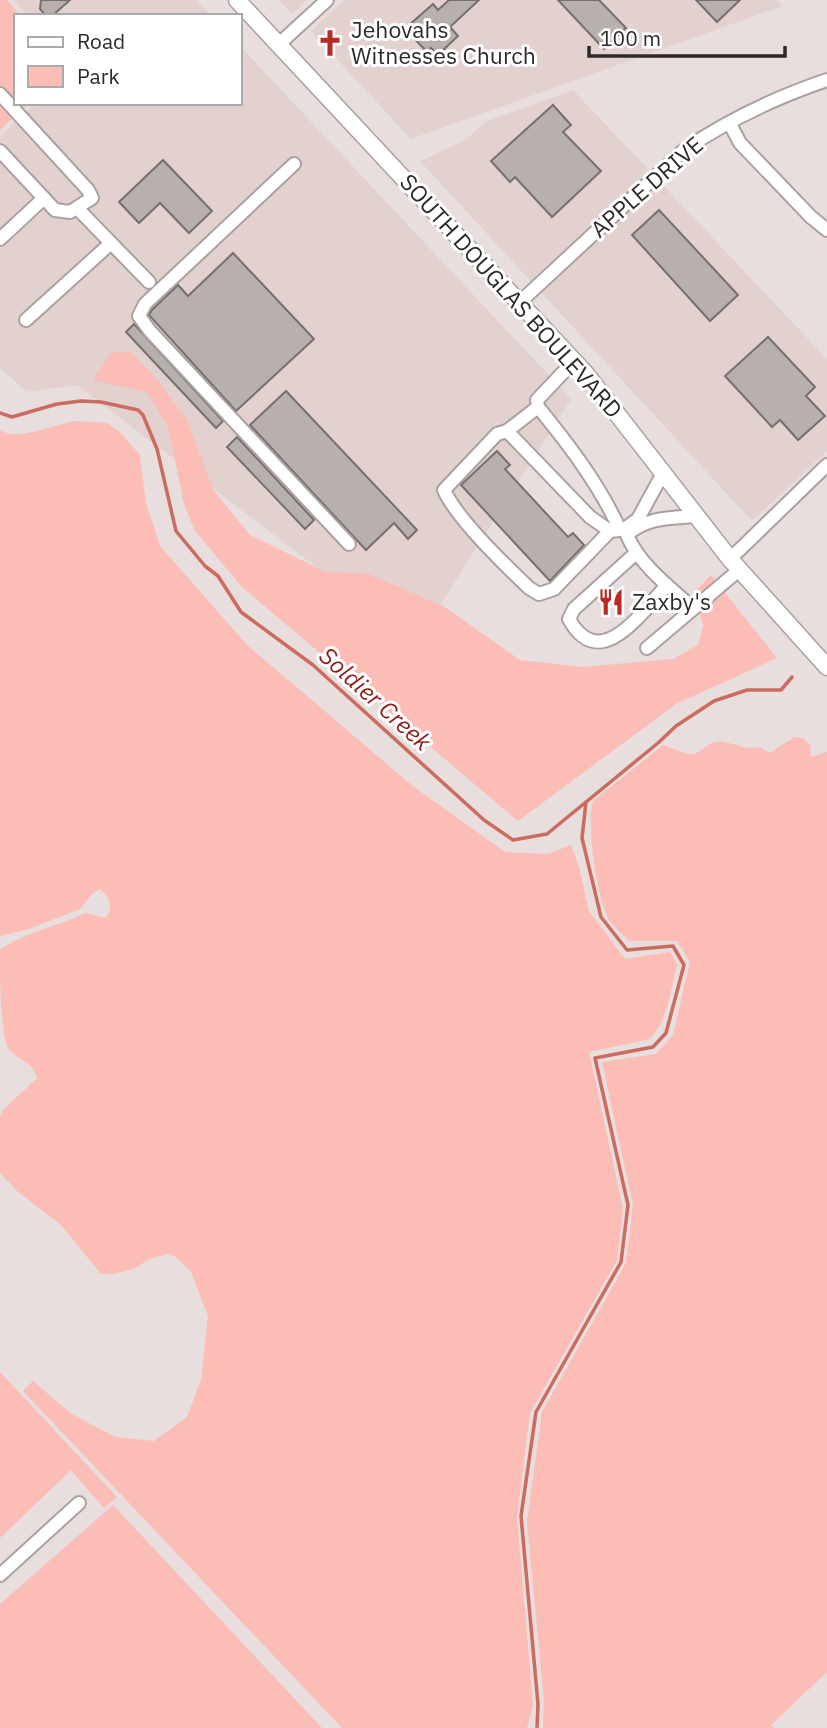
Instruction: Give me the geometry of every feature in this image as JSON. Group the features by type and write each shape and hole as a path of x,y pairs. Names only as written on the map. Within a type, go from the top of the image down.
{"main road":[{"name":"SOUTH DOUGLAS BOULEVARD","path":"237,0 574,361 611,404 734,565 827,667"}],"street":[{"path":"279,44 327,0"},
{"name":"APPLE DRIVE","path":"520,302 684,150 710,133 787,94 827,80"},
{"path":"0,94 88,190 92,198 70,212 55,210 0,151"},
{"path":"730,124 740,144 827,230"},
{"path":"295,164 145,304 139,316 349,544"},
{"path":"0,239 44,198"},
{"path":"78,208 149,282"},
{"path":"26,320 111,243"},
{"path":"574,361 537,400 538,407 580,460 608,504 615,530"},
{"path":"538,407 507,431 497,434 444,490 449,502 524,583 540,594 554,589 615,530 652,520 696,516"},
{"path":"507,431 590,517 615,530"},
{"path":"647,648 693,608 827,465"},
{"path":"663,473 637,523 627,535 636,553 693,608"},
{"path":"636,553 574,609 569,619 582,636 592,642 612,640 667,585"},
{"path":"0,1575 79,1503"}],"shaded area":[{"path":"14,0 196,0 209,14 26,14"},
{"path":"279,0 307,0 292,14"},
{"path":"344,0 777,0 782,6 411,139 311,31"},
{"path":"242,48 571,399 416,643 77,385 27,392 0,368 0,136 34,105 242,105"},
{"path":"573,90 827,359 827,451 752,521 420,161 464,141 485,122"}],"green space":[{"path":"0,0 7,0 19,14 14,14 14,105 27,105 0,130"},
{"path":"130,351 160,383 187,420 214,491 250,535 326,572 369,574 445,607 520,660 582,667 673,659 698,645 703,626 695,592 711,575 777,658 676,704 518,821 242,587 195,531 184,504 168,426 147,392 93,380 111,353"},
{"path":"75,421 107,423 119,431 140,455 146,503 160,546 248,646 414,787 505,852 548,854 571,845 589,911 625,959 670,952 677,964 665,1013 650,1039 589,1052 623,1209 617,1260 530,1413 517,1517 533,1705 527,1728 342,1728 23,1391 33,1381 70,1413 115,1437 154,1441 187,1417 201,1380 208,1316 191,1272 176,1257 166,1254 135,1268 114,1274 101,1274 61,1225 17,1191 0,1173 0,1116 37,1078 31,1067 8,1048 5,1039 0,950 19,939 85,913 106,918 110,906 100,889 93,893 80,909 29,929 0,936 0,430 27,433"},
{"path":"794,737 803,738 811,746 812,757 827,752 827,1672 771,1725 774,1728 543,1728 544,1701 527,1522 542,1412 626,1263 633,1205 602,1062 656,1054 673,1035 690,962 677,941 629,941 610,921 601,897 594,862 591,826 593,801 663,745 692,754 711,744 722,742 760,747 770,753"},
{"path":"0,1372 117,1497 104,1508 71,1470 0,1538"},
{"path":"113,1505 322,1728 0,1728 0,1604"}],"building":[{"path":"41,0 70,0 54,14 44,14 40,9"},
{"path":"449,0 479,0 450,27 458,36 438,55 431,48 427,52 410,34 414,30 409,25 433,4 438,10"},
{"path":"558,0 599,0 626,28 604,49"},
{"path":"696,0 740,0 717,22"},
{"path":"553,105 571,125 563,132 601,171 552,217 515,177 510,182 491,161"},
{"path":"163,160 212,211 189,233 160,203 139,223 119,202"},
{"path":"659,210 738,295 710,321 632,235"},
{"path":"233,253 314,339 236,411 149,315 178,285 188,296"},
{"path":"134,324 223,421 216,428 126,332"},
{"path":"768,337 815,387 806,396 825,416 798,440 780,420 772,427 725,376"},
{"path":"286,391 417,530 408,539 394,523 366,550 250,425"},
{"path":"237,437 314,520 305,529 227,447"},
{"path":"497,451 510,465 505,469 568,537 573,533 584,545 550,581 461,485"}],"waterway":[{"name":"Soldier Creek","path":"0,413 12,417 57,404 81,401 101,402 138,410 143,415 157,449 176,531 205,566 218,576 241,612 313,665 484,820 513,840 547,834 676,726 714,701 747,690 781,690 792,677"},
{"path":"537,1728 538,1704 521,1516 536,1412 621,1262 628,1205 595,1058 653,1047 666,1033 684,965 673,946 627,950 601,917 582,838 586,802"}],"place":[{"name":"Jehovahs Witnesses Church","path":"330,43"},
{"name":"Zaxby's","path":"611,602"}]}
